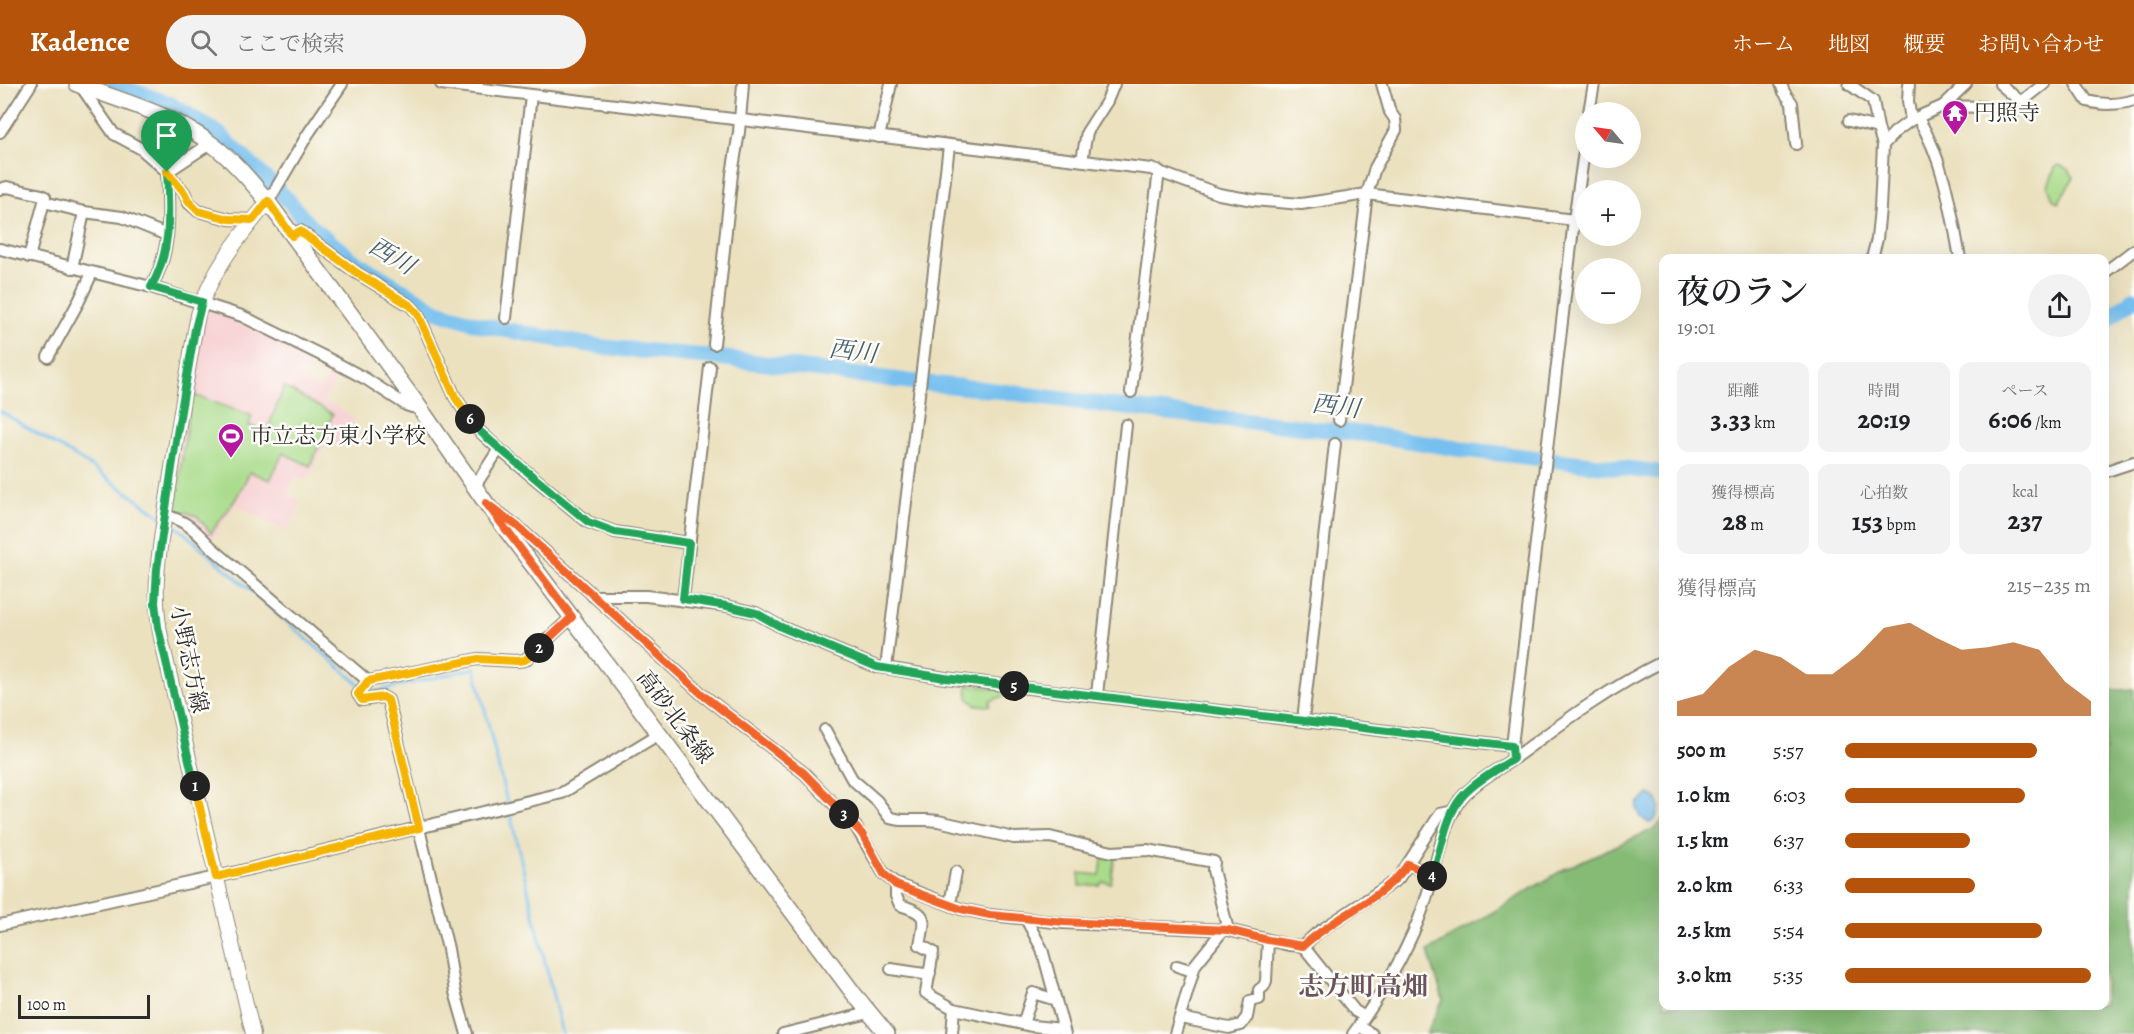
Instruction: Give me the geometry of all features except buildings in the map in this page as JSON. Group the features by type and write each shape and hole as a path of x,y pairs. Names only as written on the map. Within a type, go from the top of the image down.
{"main road":[{"name":"高砂北条線","path":"88,86 175,122 211,143 243,172 273,194 292,236 417,404 486,503 887,1034"},
{"name":"小野志方線","path":"253,1034 158,627 155,603 164,521 189,361 202,302 224,260 273,194"}],"street":[{"path":"0,132 31,84"},
{"path":"273,194 308,134 342,84"},
{"path":"441,84 1057,159 1083,159 1159,171 1219,194 1253,200 1301,204 1367,194 1574,220"},
{"path":"714,344 743,84"},
{"path":"879,137 891,84"},
{"path":"1083,159 1087,132 1107,101 1114,84"},
{"path":"1339,420 1367,194 1375,168 1396,130 1395,119 1390,112 1382,84"},
{"path":"1590,102 1593,84"},
{"path":"1781,84 1792,102 1796,144"},
{"path":"1849,84 1873,101 1883,145 1880,208 1873,254"},
{"path":"1909,84 1908,101 1914,119 1926,131 1947,186 1958,254"},
{"path":"1883,145 1895,132 1914,119 1943,106 1966,84"},
{"path":"2000,84 2018,107 2044,84"},
{"path":"2076,84 2087,101 2125,103 2134,100"},
{"path":"88,86 114,134 140,148 167,172 198,211 229,219 253,220"},
{"path":"506,318 531,95"},
{"path":"1943,106 1984,107"},
{"path":"1849,121 1878,128"},
{"path":"167,172 211,143"},
{"path":"885,669 950,146"},
{"path":"1513,759 1512,746 1582,168"},
{"path":"1131,392 1159,171"},
{"path":"151,287 160,272 170,228 167,172"},
{"path":"0,189 7,187 45,197 29,257"},
{"path":"44,202 84,212 122,217 167,235"},
{"path":"72,268 84,212"},
{"path":"292,236 300,231 357,273 411,306 418,314 455,397 475,427 588,522 615,532 689,543"},
{"path":"2109,269 2134,250"},
{"path":"1,252 151,287 242,316 366,379 406,405 412,407 417,404"},
{"path":"48,357 92,273"},
{"path":"683,599 710,367"},
{"path":"1097,695 1126,425"},
{"path":"1303,720 1335,444"},
{"path":"475,486 500,449"},
{"path":"2109,470 2134,462"},
{"path":"486,503 517,526 704,696 804,773 856,826 884,874 896,885 990,915 1226,930 1303,946 1355,1011 1359,1026 1372,1034"},
{"path":"164,521 180,519 190,525 211,547 368,681"},
{"path":"593,596 683,599 756,613 781,627 885,669 1512,746"},
{"path":"467,1034 455,992 448,949 388,700 383,697 362,700 358,694 368,681 478,659 525,660 572,617"},
{"path":"1359,1026 1396,968 1413,936 1459,800 1468,791 1589,703 1631,676 1659,663"},
{"path":"825,729 852,778 877,801 890,818 927,820 1014,838 1050,837 1112,852 1147,850 1214,862 1213,870 1226,930"},
{"path":"0,925 216,877 562,793 659,734"},
{"path":"1303,946 1317,933 1398,879 1440,814 1454,811"},
{"path":"1408,864 1433,876"},
{"path":"950,904 956,872"},
{"path":"896,885 896,896 900,905 917,911 923,917 920,945 933,952 926,993 954,1009 1064,1031 1042,949 1026,919"},
{"path":"1175,1034 1195,965 1226,930"},
{"path":"1181,1017 1244,1030 1250,1001 1259,999 1259,990 1266,981 1268,940"},
{"path":"1178,966 1193,971"},
{"path":"891,969 930,973"},
{"path":"1023,1024 1033,993 1056,1000"},
{"path":"952,1034 954,1009"},
{"path":"783,1034 869,1013"}],"shaded area":[{"name":"市立志方東小学校","path":"203,308 235,318 313,357 300,379 319,390 332,367 340,372 324,401 355,418 339,447 326,442 312,472 305,480 295,477 287,493 302,502 286,532 236,504 210,542 193,521 169,512"}],"green space":[{"path":"2059,165 2068,169 2074,177 2058,203 2053,199 2048,186 2055,168"},
{"name":"市立志方東小学校","path":"284,387 333,414 310,466 283,453 270,480 250,472 235,500 211,533 197,516 175,509 191,394 252,416 249,425 266,433"},
{"path":"967,685 1018,691 990,701 990,706 976,705 968,698"},
{"path":"2134,689 2134,1034 1426,1034 1443,1000 1428,951 1566,868 1654,829 1659,824 1659,1010 2109,1010 2109,691"},
{"path":"1103,854 1115,856 1111,883 1080,886 1079,873 1100,875"}],"water":[{"path":"1649,794 1656,797 1659,810 1655,820 1649,823 1641,817 1637,808 1638,803"}],"waterway":[{"name":"西川","path":"114,84 170,104 218,133 289,201 306,222 351,259 437,311 484,326 601,347 713,357 1145,410 1374,435 1460,449 1659,472"},
{"name":"西川","path":"2109,319 2134,299"},
{"path":"0,411 86,463 159,515"},
{"path":"167,521 181,530 361,686"},
{"path":"366,690 370,693 475,668 507,803"},
{"path":"509,809 562,1034"}],"place":[{"name":"円照寺","path":"1955,136"},
{"name":"市立志方東小学校","path":"231,459"}],"district":[{"name":"志方町高畑","path":"1363,986"}],"route":[{"path":"167,172 198,211 229,219 253,220 268,201 292,236 300,231 357,273 411,306 418,314 455,397 475,427 500,449 588,522 615,532 689,543 683,599 756,613 781,627 885,669 1512,746 1513,759 1459,800 1447,827 1433,876 1408,864 1398,879 1317,933 1303,946 1289,945 1228,930 1064,922 990,915 961,909 896,885 884,874 856,826 804,773 704,696 517,526 486,503 572,617 525,660 478,659 368,681 358,694 362,700 383,697 388,700 419,828 216,877 158,627 155,603 157,569 177,434 195,329 202,302 151,287 160,272 170,228 167,172"}]}
